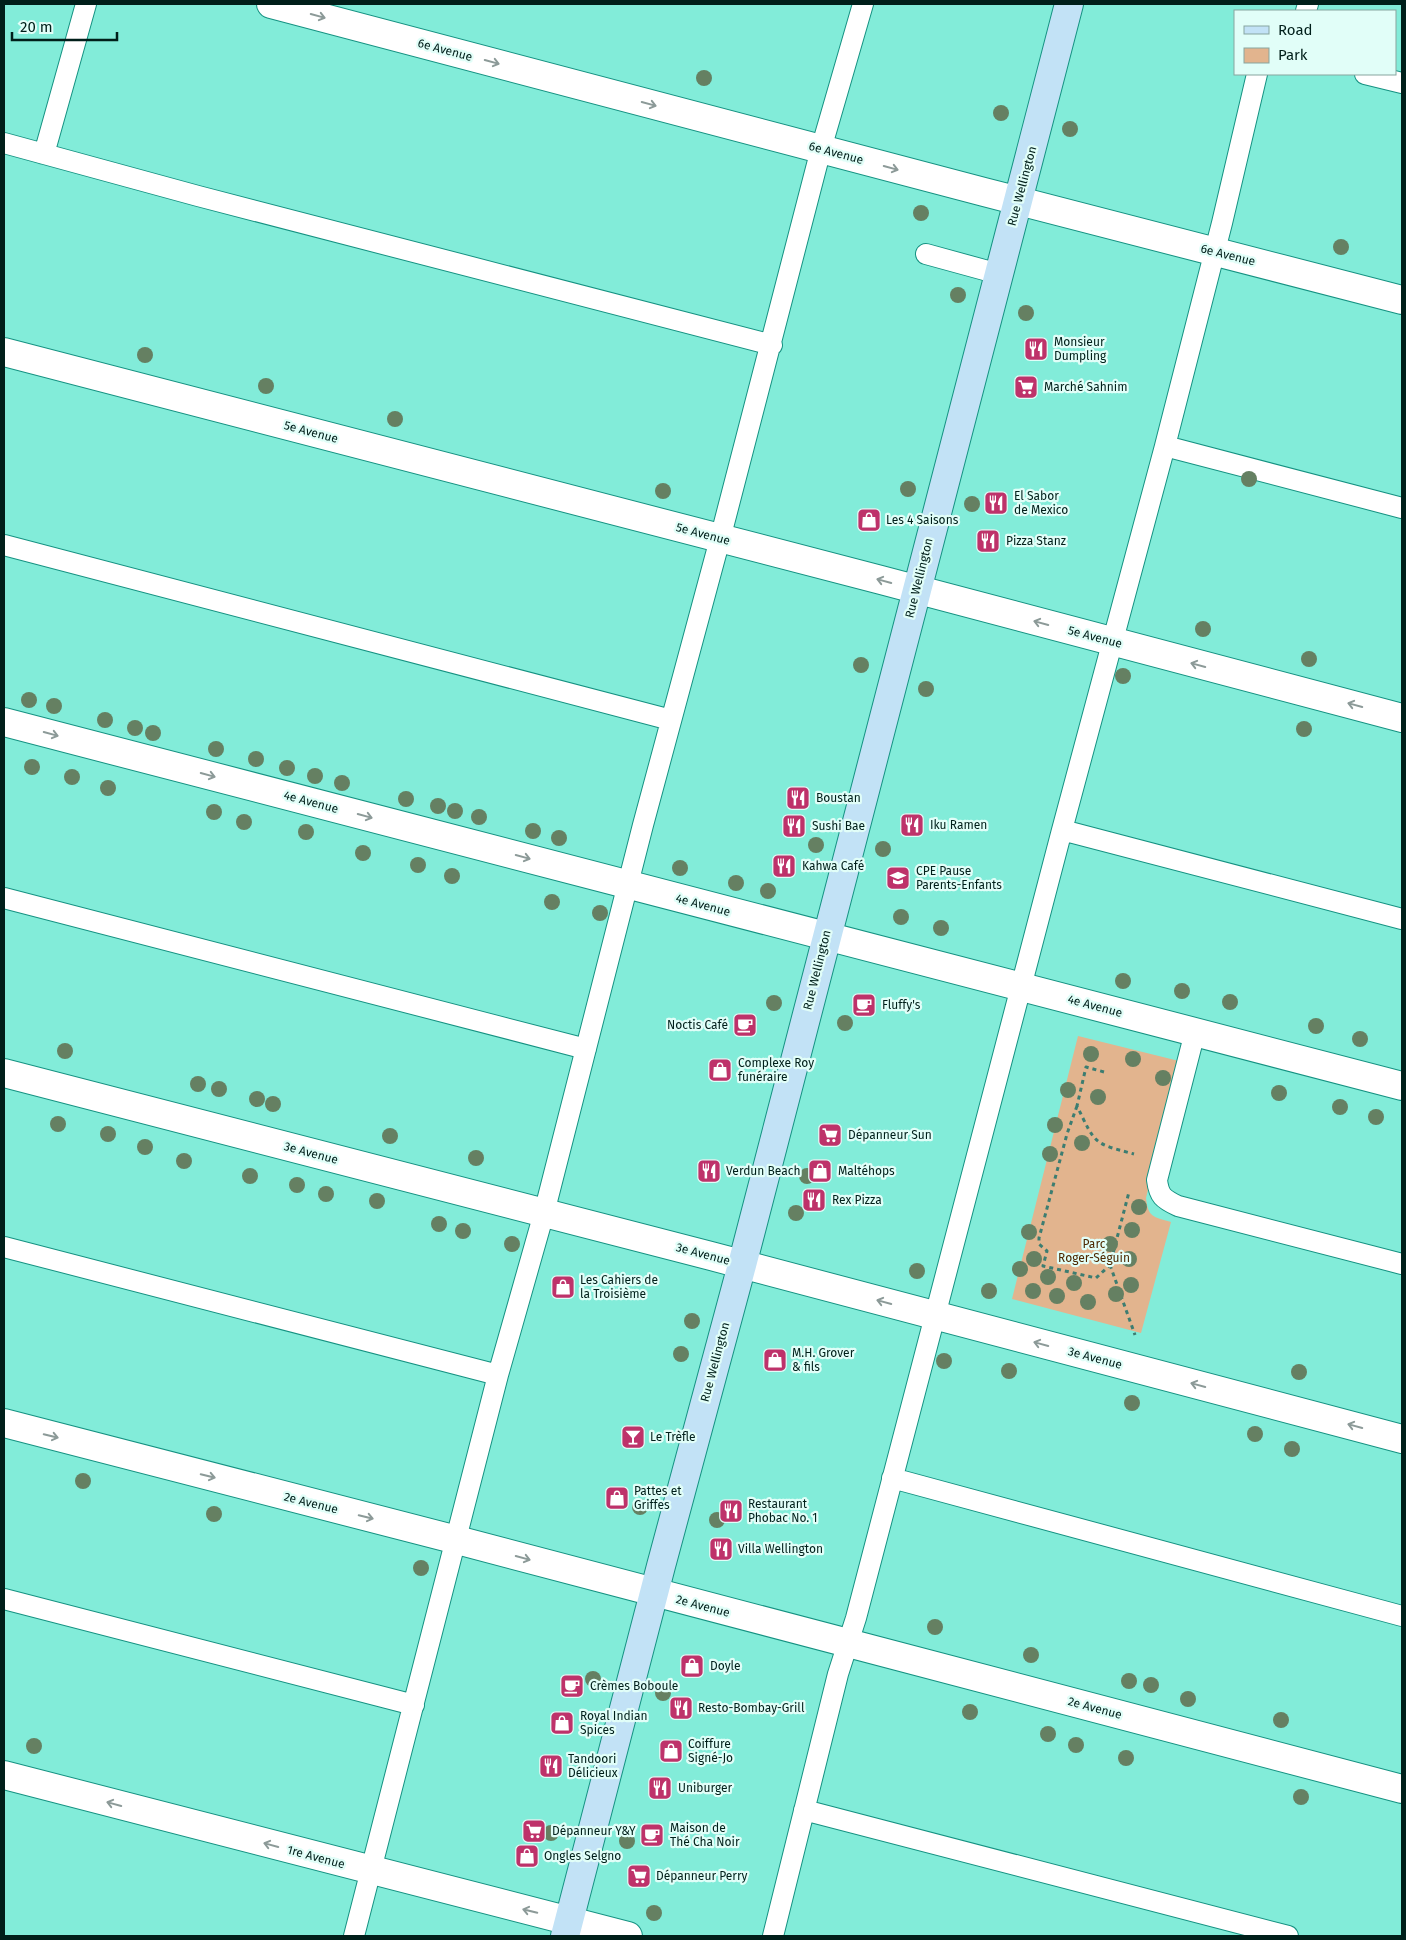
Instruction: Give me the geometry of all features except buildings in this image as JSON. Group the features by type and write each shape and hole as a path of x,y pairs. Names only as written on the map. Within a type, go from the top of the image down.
{"main road":[{"name":"Rue Wellington","path":"567,1928 742,1264 1069,4"}],"street":[{"name":"6e Avenue","path":"271,4 1402,300"},
{"name":"5e Avenue","path":"4,352 1402,718"},
{"name":"4e Avenue","path":"4,722 1402,1086"},
{"name":"3e Avenue","path":"4,1073 742,1264 1402,1439"},
{"name":"2e Avenue","path":"4,1423 457,1540 1402,1789"},
{"name":"1re Avenue","path":"4,1775 371,1871 567,1928 628,1936"}],"lane":[{"path":"44,154 86,4"},
{"path":"354,1936 498,1375 544,1213 670,720 772,345 821,149 863,4"},
{"path":"773,1936 838,1674 936,1316 1019,986 1165,446 1215,251 1257,75"},
{"path":"1369,75 1402,83"},
{"path":"4,143 198,196 772,345"},
{"path":"926,254 999,274"},
{"path":"1165,446 1402,508"},
{"path":"4,545 670,720"},
{"path":"1062,830 1402,919"},
{"path":"4,898 586,1049"},
{"path":"1195,1032 1157,1180 1158,1190 1164,1200 1178,1206 1402,1264"},
{"path":"4,1248 498,1375"},
{"path":"892,1478 1402,1616"},
{"path":"4,1599 414,1704"},
{"path":"804,1810 1288,1936"}],"path":[{"path":"1104,1072 1086,1067 1077,1106 1067,1134 1039,1238 1039,1244 1047,1251 1043,1266 1096,1278 1110,1265 1129,1192"},
{"path":"1077,1106 1098,1143 1162,1160"},
{"path":"1110,1265 1136,1338"}],"green space":[{"name":"Parc Roger-Séguin","path":"1078,1036 1179,1061 1146,1198 1148,1209 1152,1215 1171,1222 1141,1333 1012,1299"}],"place":[{"name":"Monsieur Dumpling","path":"1036,349"},
{"name":"Marché Sahnim","path":"1026,387"},
{"name":"El Sabor de Mexico","path":"996,503"},
{"name":"Les 4 Saisons","path":"869,520"},
{"name":"Pizza Stanz","path":"988,541"},
{"name":"Boustan","path":"798,798"},
{"name":"Iku Ramen","path":"912,825"},
{"name":"Sushi Bae","path":"794,826"},
{"name":"Kahwa Café","path":"784,866"},
{"name":"CPE Pause Parents-Enfants","path":"898,878"},
{"name":"Fluffy's","path":"864,1005"},
{"name":"Noctis Café","path":"745,1025"},
{"name":"Complexe Roy funéraire","path":"720,1070"},
{"name":"Dépanneur Sun","path":"830,1135"},
{"name":"Verdun Beach","path":"709,1171"},
{"name":"Maltéhops","path":"820,1171"},
{"name":"Rex Pizza","path":"814,1200"},
{"name":"Les Cahiers de la Troisième","path":"563,1287"},
{"name":"M.H. Grover & fils","path":"775,1360"},
{"name":"Le Trèfle","path":"633,1437"},
{"name":"Pattes et Griffes","path":"617,1498"},
{"name":"Restaurant Phobac No. 1","path":"731,1511"},
{"name":"Villa Wellington","path":"721,1549"},
{"name":"Doyle","path":"692,1666"},
{"name":"Crèmes Boboule","path":"572,1686"},
{"name":"Resto-Bombay-Grill","path":"681,1708"},
{"name":"Royal Indian Spices","path":"562,1723"},
{"name":"Coiffure Signé-Jo","path":"671,1751"},
{"name":"Tandoori Délicieux","path":"551,1766"},
{"name":"Uniburger","path":"660,1788"},
{"name":"Dépanneur Y&Y","path":"534,1831"},
{"name":"Maison de Thé Cha Noir","path":"652,1835"},
{"name":"Ongles Selgno","path":"527,1856"},
{"name":"Dépanneur Perry","path":"639,1876"}]}
